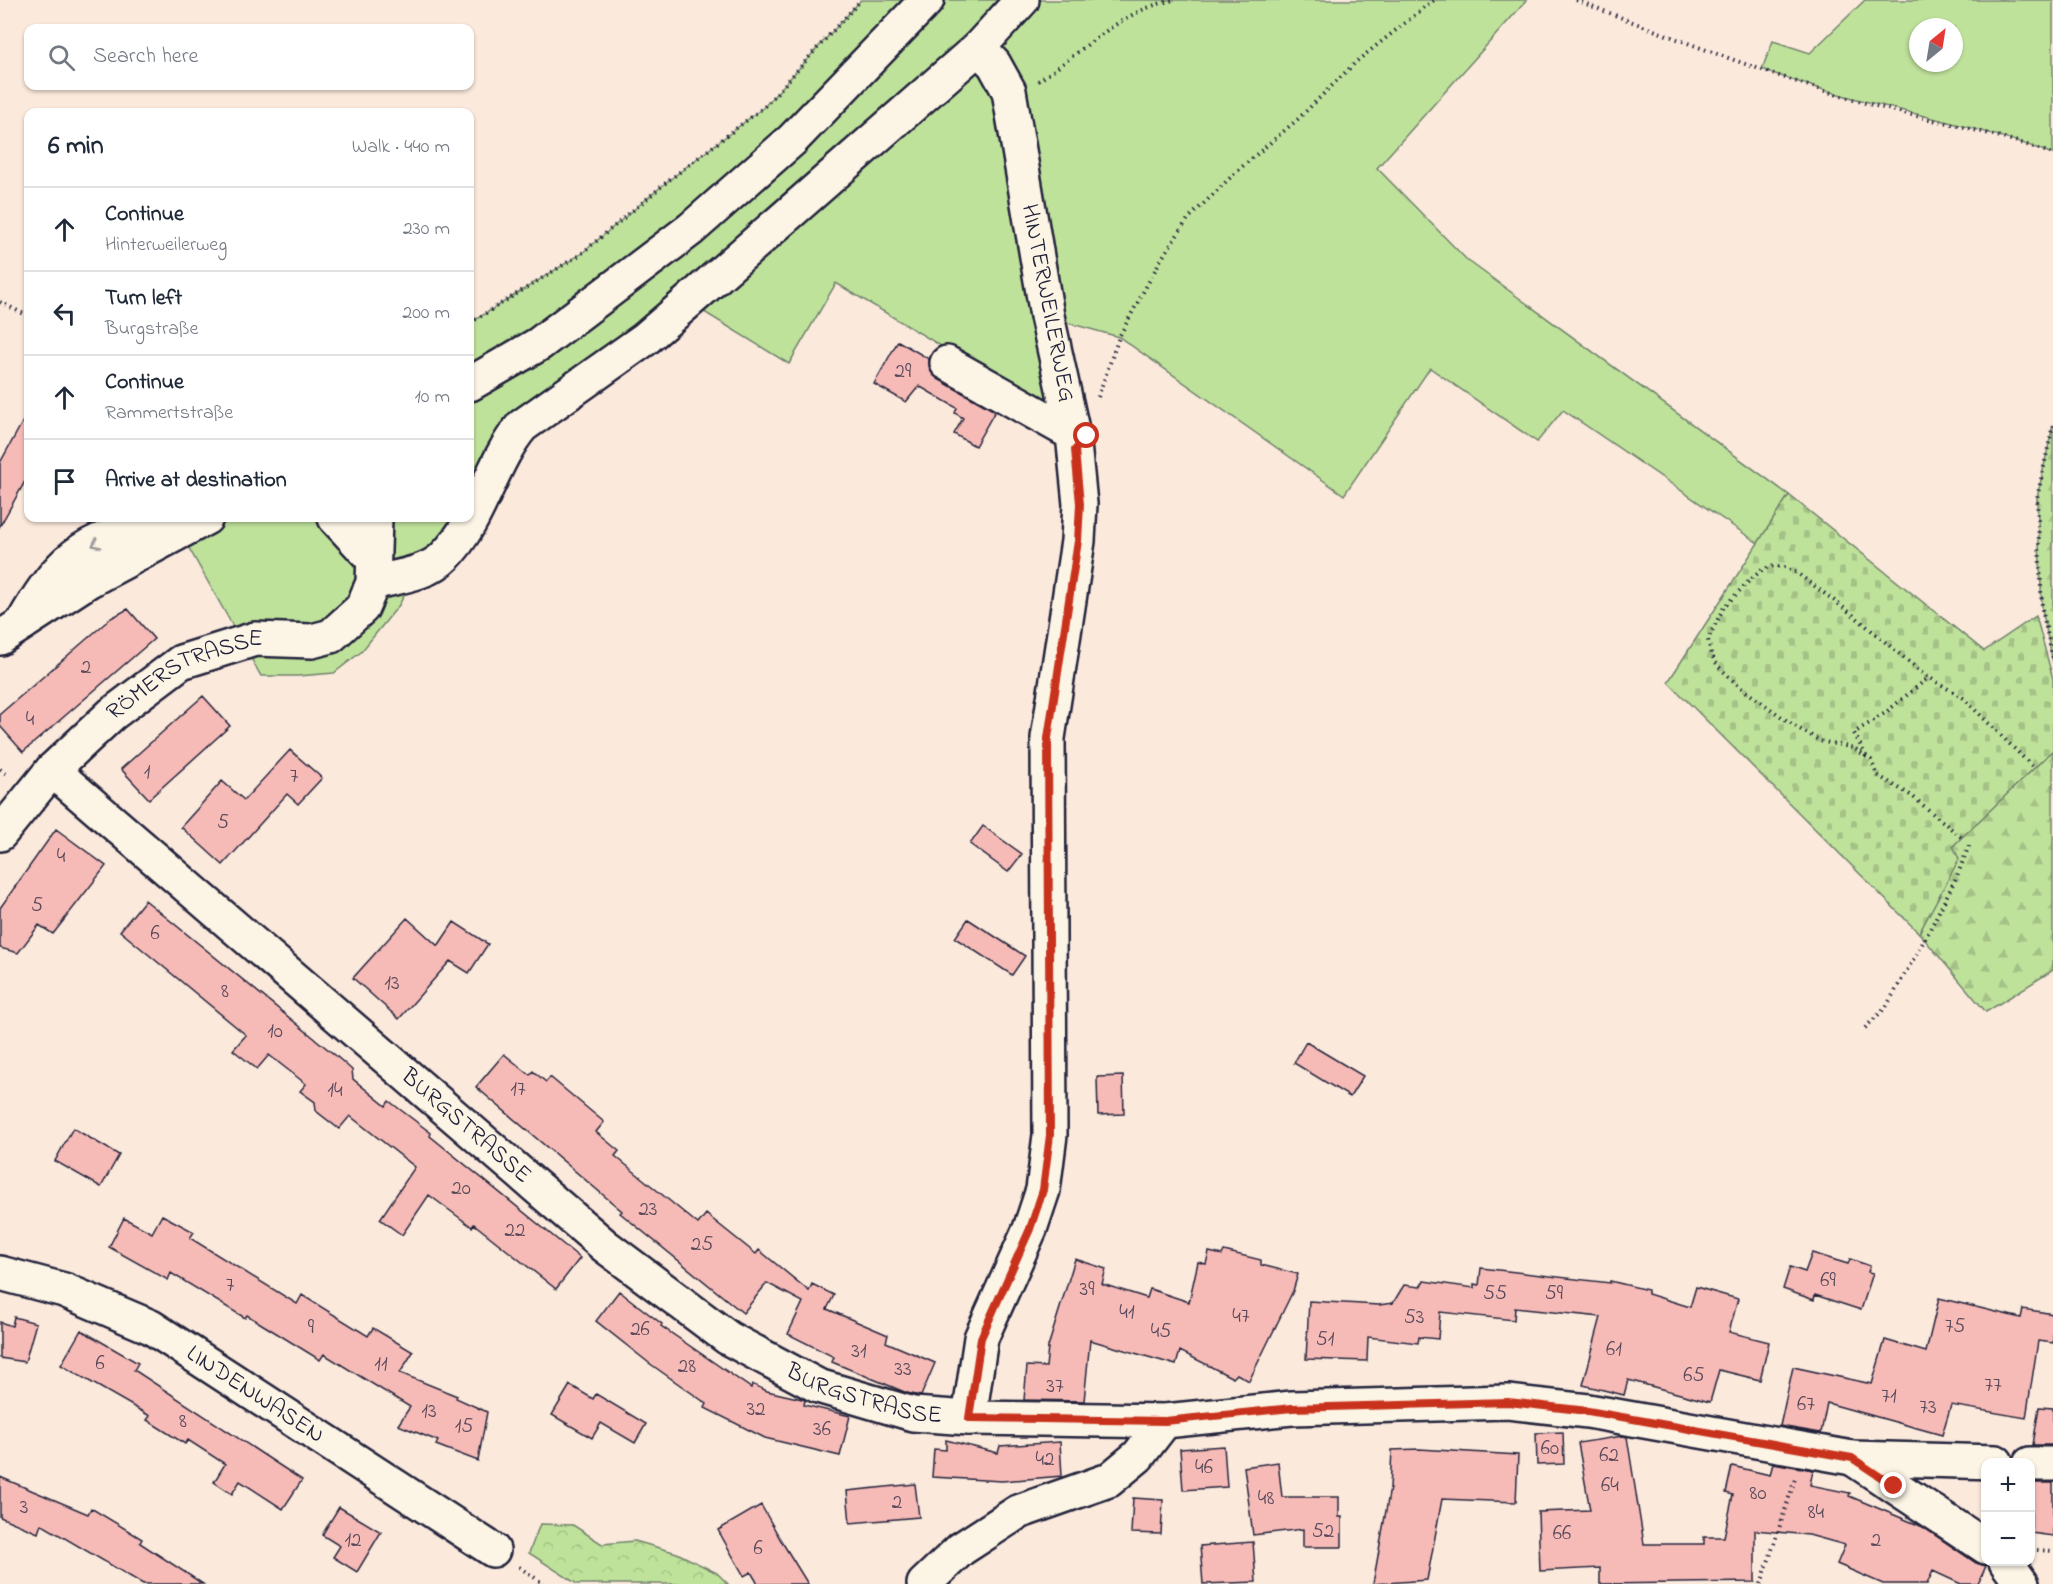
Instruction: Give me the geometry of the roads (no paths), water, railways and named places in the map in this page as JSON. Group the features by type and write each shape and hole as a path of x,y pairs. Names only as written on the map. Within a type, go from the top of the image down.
{"street":[{"path":"474,382 539,344 691,230 792,140 927,0"},
{"path":"474,509 508,442 522,426 645,339 978,48 1022,0"},
{"name":"HINTERWEILERWEG","path":"969,1418 981,1338 1030,1229 1043,1190 1050,1135 1048,738 1078,541 1080,504 1072,434 1047,316 1009,91 994,64 978,48"},
{"path":"947,363 1072,434"},
{"path":"11,631 88,581 198,522"},
{"path":"338,522 372,571 416,572 445,557 468,522"},
{"name":"RÖMERSTRASSE","path":"0,834 52,770 112,714 181,662 255,639 312,642 331,636 362,608 372,571 375,522"},
{"name":"BURGSTRASSE","path":"52,770 605,1246 728,1338 818,1386 913,1414 969,1418 1165,1421 1292,1408 1508,1402 1588,1411 1852,1458 1981,1462"},
{"name":"LINDENWASEN","path":"0,1273 64,1290 151,1327 493,1550"},
{"path":"924,1584 961,1550 1018,1512 1109,1480 1138,1456 1165,1421"},
{"path":"1852,1458 1981,1544"},
{"path":"2035,1464 2053,1464"},
{"path":"2009,1566 2022,1584"}]}
